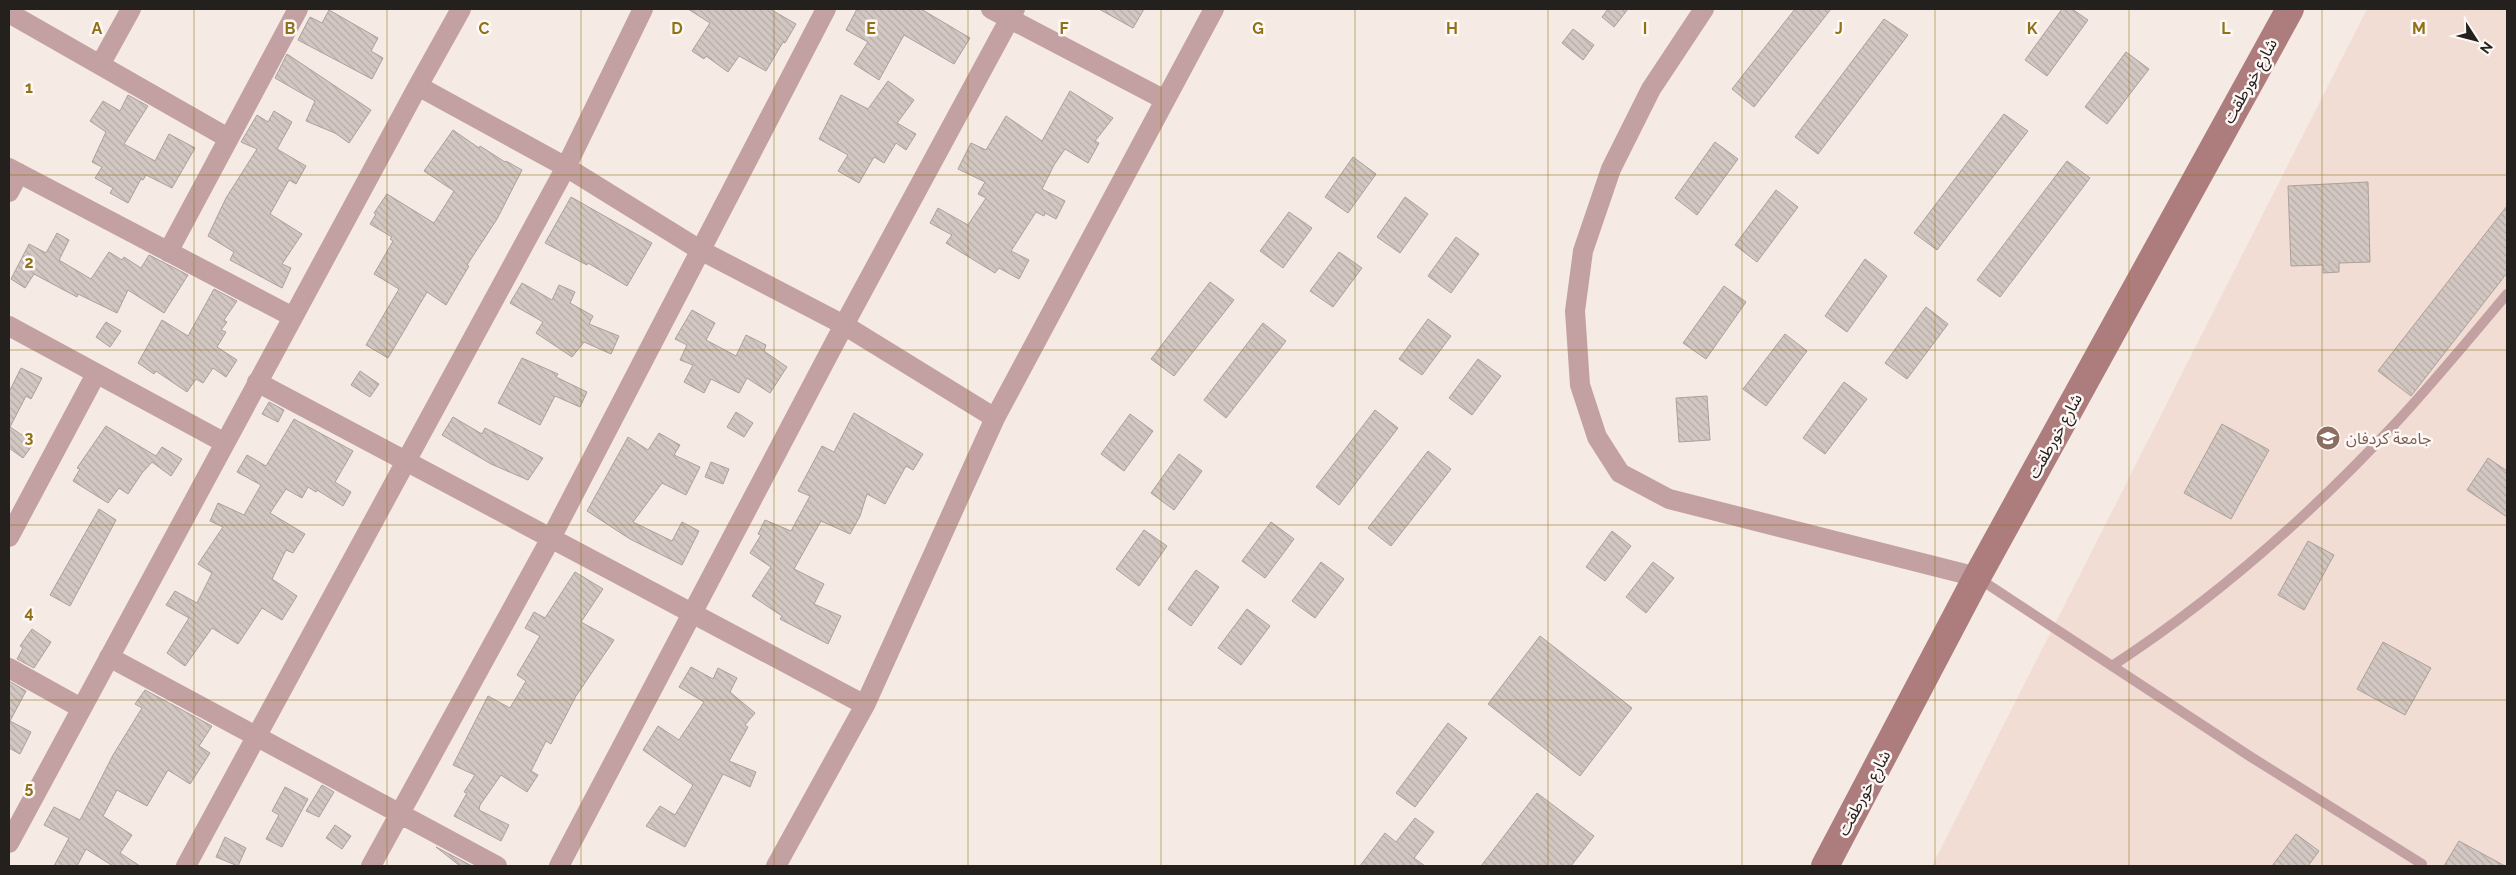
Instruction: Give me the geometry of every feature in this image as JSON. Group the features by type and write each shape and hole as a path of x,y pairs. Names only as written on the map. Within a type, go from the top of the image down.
{"street":[{"path":"100,66 131,9"},
{"path":"168,252 298,9"},
{"path":"9,843 257,382 461,9"},
{"path":"186,866 566,167 643,9"},
{"path":"371,866 551,538 826,9"},
{"path":"991,9 1013,14 1164,100"},
{"path":"776,866 865,705 995,418 1214,9"},
{"path":"1704,9 1651,89 1611,170 1583,251 1575,311 1580,385 1597,437 1620,473 1669,500 1978,577"},
{"name":"شارع خورطقت","path":"1826,866 1978,577 2290,9"},
{"path":"9,13 228,138"},
{"path":"559,866 844,325 1013,14"},
{"path":"418,86 566,167 700,250 844,325 995,418"},
{"path":"9,192 14,170 293,317"},
{"path":"9,326 225,443"},
{"path":"9,537 96,374"},
{"path":"257,382 865,705"},
{"path":"109,657 498,866"},
{"path":"9,668 81,708"}],"lane":[{"path":"2112,666 2176,623 2272,544 2393,426 2507,294"},
{"path":"1978,577 2112,666 2422,864"}],"shaded area":[{"name":"جامعة كردفان","path":"2367,9 2507,9 2507,866 1932,866"}],"building":[{"path":"688,9 770,9 796,24 766,71 739,56 728,72 706,56 704,59 692,51 710,23"},
{"path":"857,9 921,9 970,38 954,64 904,35 879,80 854,64 868,42 846,30"},
{"path":"1099,9 1144,9 1133,28"},
{"path":"1608,9 1628,9 1614,27 1602,17"},
{"path":"1795,9 1831,9 1754,107 1732,89"},
{"path":"2062,9 2072,9 2088,20 2047,76 2025,60"},
{"path":"329,10 378,38 371,51 383,58 372,79 298,40 310,17 322,23"},
{"path":"1884,19 1908,35 1818,154 1795,137"},
{"path":"1573,29 1594,45 1583,60 1562,43"},
{"path":"2126,52 2149,69 2107,124 2085,107"},
{"path":"287,54 371,110 349,143 335,133 306,121 315,101 275,78"},
{"path":"888,81 914,100 897,123 916,134 906,150 896,143 884,163 874,157 859,183 838,171 848,155 819,139 841,95 868,109"},
{"path":"1070,91 1113,118 1095,141 1099,143 1088,163 1065,149 1054,165 1042,189 1065,201 1056,219 1045,213 1044,216 1036,212 1011,251 1029,260 1019,279 999,268 995,273 946,243 952,235 930,223 938,208 968,225 986,198 978,194 985,182 958,169 971,143 986,150 1006,116 1042,141"},
{"path":"128,95 148,106 124,144 155,161 169,134 195,148 172,188 146,175 143,180 141,179 128,203 110,193 113,188 95,178 102,167 92,162 106,132 90,121 103,101 120,111"},
{"path":"274,111 292,122 277,149 306,166 296,184 289,180 270,214 302,234 282,264 291,268 282,288 230,260 234,252 208,236 226,198 257,149 241,142 257,115 268,122"},
{"path":"2004,114 2028,131 1937,250 1914,233"},
{"path":"453,130 479,148 480,146 522,170 497,219 467,265 469,266 446,305 427,292 388,358 366,345 399,289 374,274 393,241 390,239 392,237 370,224 376,214 374,213 387,194 434,223 454,191 424,171"},
{"path":"1715,142 1738,159 1697,215 1675,198"},
{"path":"1353,157 1376,174 1348,213 1325,197"},
{"path":"2067,161 2090,178 2000,297 1977,280"},
{"path":"2368,182 2370,262 2339,263 2339,272 2323,273 2323,265 2291,266 2288,186"},
{"path":"1776,190 1798,207 1757,262 1735,245"},
{"path":"571,197 652,243 627,286 588,263 587,265 545,243"},
{"path":"1405,197 1428,214 1400,253 1377,237"},
{"path":"2507,206 2507,273 2411,396 2378,371"},
{"path":"1289,212 1312,228 1283,268 1260,251"},
{"path":"57,233 69,240 59,260 91,279 109,252 122,260 124,257 141,268 149,255 188,275 164,313 128,290 117,313 78,294 77,297 34,274 25,288 11,279 29,244 46,253"},
{"path":"1456,237 1479,254 1451,293 1428,276"},
{"path":"1339,252 1362,268 1333,307 1310,291"},
{"path":"1865,259 1887,276 1847,332 1825,316"},
{"path":"1210,282 1234,300 1174,376 1151,359"},
{"path":"522,283 552,300 559,285 575,292 570,303 593,316 589,324 619,336 611,354 584,342 572,357 536,333 543,322 510,303"},
{"path":"1724,286 1746,302 1706,359 1683,343"},
{"path":"214,289 237,301 224,320 227,322 221,330 226,332 217,347 237,360 226,377 213,368 203,383 196,379 187,392 156,371 154,374 138,363 162,320 188,336"},
{"path":"1926,307 1948,324 1907,379 1885,363"},
{"path":"692,310 715,323 706,340 736,356 746,335 766,345 764,351 787,367 770,393 747,378 739,393 711,379 704,393 684,382 693,365 680,360 687,345 675,339"},
{"path":"1428,319 1451,336 1422,375 1399,359"},
{"path":"106,322 121,331 110,347 96,337"},
{"path":"1263,323 1286,341 1226,418 1204,400"},
{"path":"1785,334 1807,351 1766,406 1743,389"},
{"path":"522,358 558,374 556,377 587,392 580,407 555,396 540,425 498,403"},
{"path":"1478,359 1501,376 1472,415 1449,398"},
{"path":"21,368 42,378 31,399 26,396 10,427 34,443 23,458 9,448 9,392"},
{"path":"360,371 379,384 370,397 351,385"},
{"path":"1844,382 1867,399 1825,454 1803,438"},
{"path":"1707,396 1710,440 1679,442 1676,398"},
{"path":"269,402 284,410 278,422 262,414"},
{"path":"1375,410 1398,428 1339,505 1316,487"},
{"path":"736,412 753,423 744,437 727,427"},
{"path":"854,413 923,454 913,470 906,466 885,504 867,494 860,516 850,534 821,521 794,569 824,584 814,604 841,616 828,644 780,619 782,616 752,596 771,567 750,553 761,535 758,534 765,520 791,531 810,496 798,491 822,446 834,452"},
{"path":"1130,414 1153,431 1124,471 1101,454"},
{"path":"453,417 482,434 485,428 543,458 528,480 491,464 442,435"},
{"path":"294,419 353,451 335,482 351,492 343,506 317,490 316,492 308,487 302,498 286,489 270,513 305,534 293,553 286,550 272,579 297,596 282,620 262,608 238,644 212,628 185,666 167,653 189,618 166,605 175,591 197,603 212,573 198,564 223,527 210,521 218,503 244,515 261,485 237,472 247,455 266,466"},
{"path":"2222,424 2269,450 2231,519 2184,493"},
{"path":"106,426 156,456 162,447 182,459 171,476 152,462 128,494 119,488 108,503 73,481 80,469 77,468"},
{"path":"659,433 680,445 674,455 700,467 686,495 662,483 633,522 672,541 682,522 699,531 682,565 630,539 587,511 628,437 648,450"},
{"path":"1428,451 1451,469 1391,546 1368,528"},
{"path":"1179,454 1202,471 1174,510 1151,493"},
{"path":"2488,458 2507,471 2507,517 2467,490"},
{"path":"711,462 729,469 723,484 705,477"},
{"path":"99,509 116,520 70,606 50,595"},
{"path":"1271,522 1294,539 1265,578 1242,561"},
{"path":"1144,530 1167,546 1139,586 1116,569"},
{"path":"1612,531 1631,546 1605,581 1586,567"},
{"path":"2308,541 2334,555 2304,610 2278,595"},
{"path":"1321,562 1344,579 1315,618 1292,601"},
{"path":"1653,562 1674,578 1646,613 1626,597"},
{"path":"1196,570 1219,587 1191,626 1168,609"},
{"path":"575,572 603,589 581,622 614,640 576,696 551,744 546,741 531,771 538,775 527,792 501,775 480,805 479,810 509,825 501,841 454,816 467,793 464,792 475,775 453,765 488,696 510,708 526,681 517,675 540,636 525,628 534,612 545,618"},
{"path":"1247,609 1270,626 1241,665 1218,648"},
{"path":"32,629 51,642 34,668 17,659 23,648 20,646"},
{"path":"1540,636 1632,708 1580,776 1488,704"},
{"path":"2383,642 2431,668 2405,715 2357,689"},
{"path":"691,667 713,679 718,668 737,678 730,692 755,713 745,725 748,727 729,761 756,772 750,787 723,774 685,847 646,826 660,806 675,815 693,785 643,750 658,726 679,740 704,702 679,687"},
{"path":"9,681 26,691 10,721 31,732 20,754 9,748"},
{"path":"145,690 212,726 199,746 210,753 190,784 168,770 147,806 117,790 103,816 132,835 120,853 140,866 113,866 86,849 77,866 54,866 69,838 44,825 54,807 80,820 113,755 142,708 135,704"},
{"path":"1448,723 1467,738 1415,807 1396,793"},
{"path":"322,785 334,792 319,817 306,811"},
{"path":"285,787 308,799 282,847 266,839 279,815 272,811"},
{"path":"1537,793 1594,836 1571,866 1481,866"},
{"path":"1415,818 1434,832 1414,858 1425,866 1360,866 1385,833 1396,842"},
{"path":"335,825 351,836 342,849 326,838"},
{"path":"2296,834 2319,851 2308,866 2272,866"},
{"path":"225,837 246,848 238,866 216,857"},
{"path":"2459,841 2505,866 2444,866"},
{"path":"436,847 472,866 460,866"}],"place":[{"name":"جامعة كردفان","path":"2328,438"}]}
